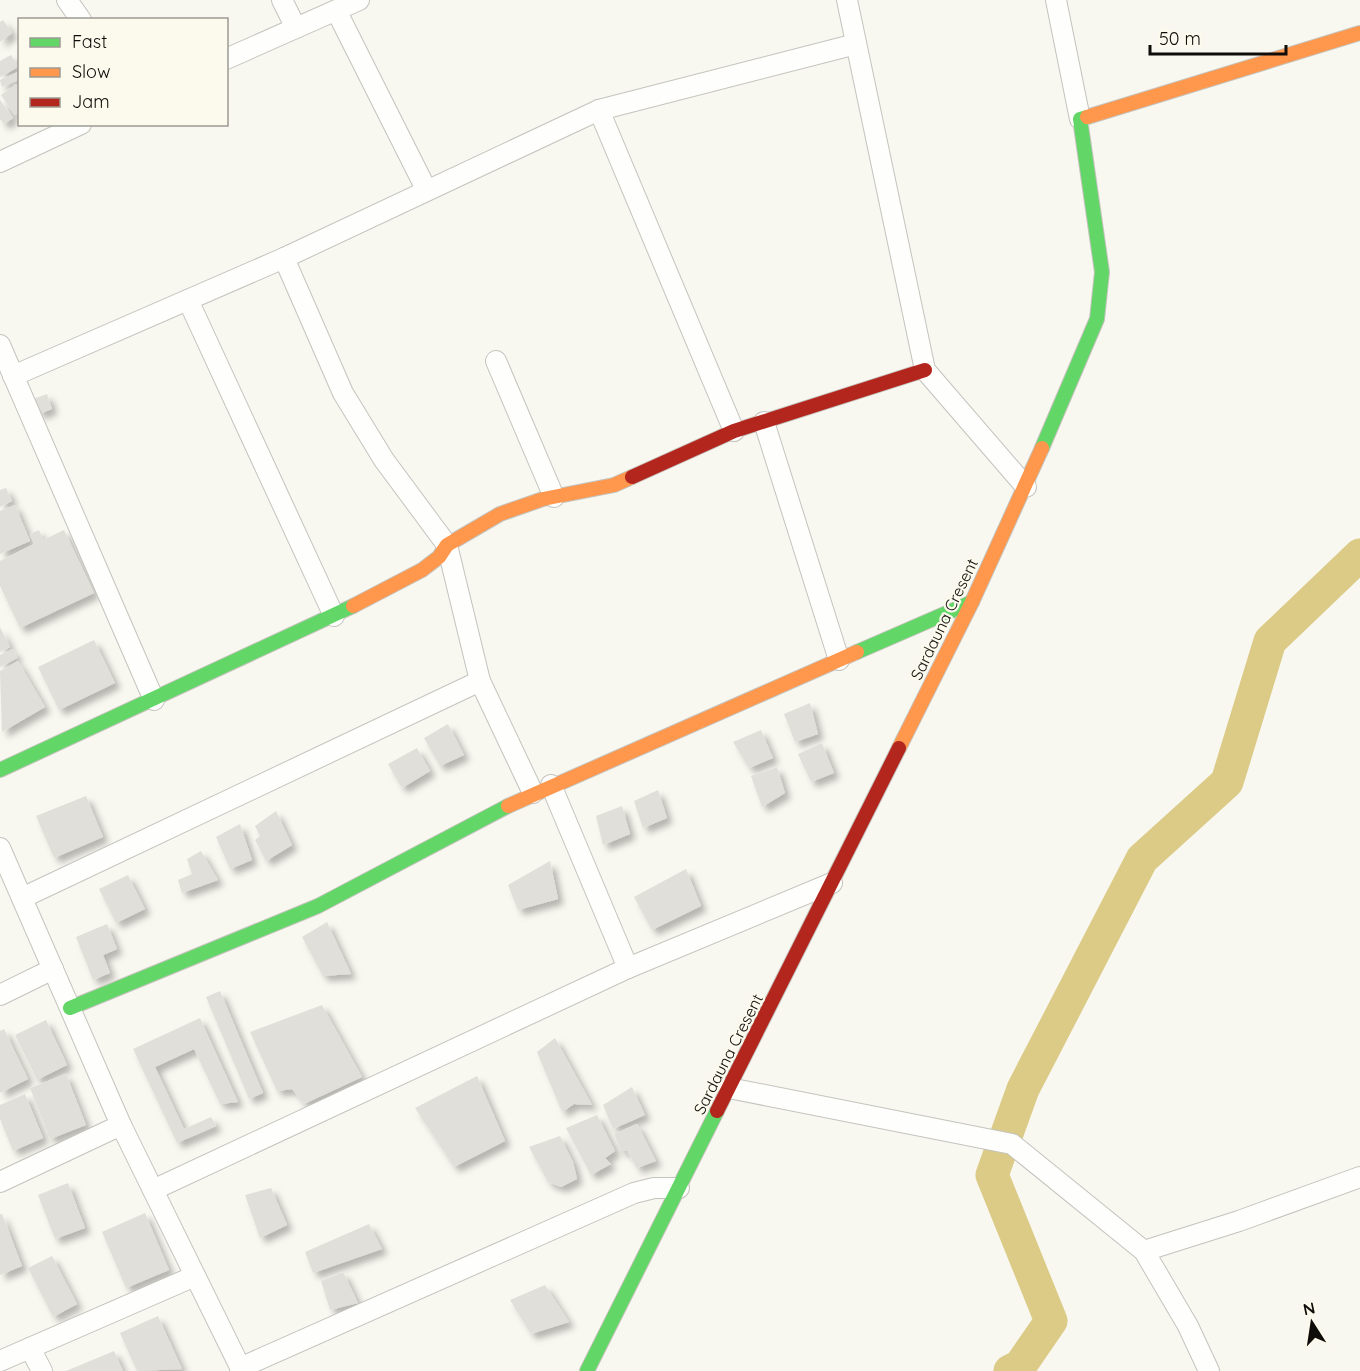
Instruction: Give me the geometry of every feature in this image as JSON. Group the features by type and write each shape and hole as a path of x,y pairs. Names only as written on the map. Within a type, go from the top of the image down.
{"street":[{"path":"67,0 80,18"},
{"path":"282,0 296,28"},
{"path":"228,58 337,12 359,0"},
{"path":"847,0 925,370 1026,487"},
{"path":"1056,0 1080,119 1360,33"},
{"path":"337,12 426,189"},
{"path":"14,376 284,258 426,189 600,110 856,44"},
{"path":"600,110 734,431"},
{"name":"Sardauna Cresent","path":"587,1371 972,602 1026,487 1097,319 1102,272 1080,119"},
{"path":"2,157 76,126"},
{"path":"284,258 343,393 384,460 447,545 480,681 533,793"},
{"path":"188,300 334,616"},
{"path":"0,345 154,700"},
{"path":"496,361 554,497"},
{"path":"0,770 334,616 422,570 439,557 447,545 500,514 554,497 614,484 734,431 925,370"},
{"path":"764,422 839,660"},
{"path":"70,1008 318,906 533,793 972,602"},
{"path":"22,898 480,681"},
{"path":"551,785 628,968"},
{"path":"0,848 122,1125 241,1369 634,1193 654,1188 679,1188"},
{"path":"153,1190 628,968 832,883"},
{"path":"0,995 53,969"},
{"path":"729,1088 1006,1141 1144,1251 1188,1326 1209,1371"},
{"path":"0,1182 122,1125"},
{"path":"1144,1251 1239,1221 1360,1177"},
{"path":"0,1361 195,1276"},
{"path":"30,1348 42,1371"}],"building":[{"path":"3,20 12,33 0,42 0,22"},
{"path":"11,55 18,67 0,77 0,61"},
{"path":"18,72 18,80 2,87 0,80"},
{"path":"16,84 18,86 18,113 15,115 1,95"},
{"path":"0,100 13,118 4,124 0,119"},
{"path":"47,394 52,409 39,414 33,399"},
{"path":"6,488 12,501 0,507 0,490"},
{"path":"15,505 30,541 0,554 0,511"},
{"path":"39,530 43,540 64,530 94,593 20,628 0,586 0,561 34,544 30,534"},
{"path":"0,627 10,647 0,652"},
{"path":"94,640 115,683 59,710 38,667"},
{"path":"13,649 17,658 0,667 0,655"},
{"path":"18,661 45,707 2,732 0,671"},
{"path":"810,703 818,734 795,742 784,714"},
{"path":"448,724 464,755 440,766 424,738"},
{"path":"761,730 773,758 749,768 733,742"},
{"path":"822,743 834,773 811,782 798,754"},
{"path":"417,748 430,771 402,788 388,764"},
{"path":"777,767 785,793 762,807 751,776"},
{"path":"658,790 667,818 643,828 634,801"},
{"path":"86,796 103,837 54,858 36,816"},
{"path":"622,806 630,834 603,845 596,816"},
{"path":"276,811 292,845 266,861 255,840 260,836 255,826"},
{"path":"240,824 252,860 230,869 216,837"},
{"path":"201,851 218,880 182,893 178,880 192,874 187,859"},
{"path":"550,861 558,899 518,910 508,885"},
{"path":"686,869 701,906 652,930 634,897"},
{"path":"128,875 145,909 116,923 99,889"},
{"path":"327,922 351,974 323,976 302,937"},
{"path":"107,924 117,949 103,955 110,973 93,980 76,937"},
{"path":"220,991 263,1093 249,1099 206,997"},
{"path":"322,1005 362,1077 304,1104 292,1089 277,1091 250,1032"},
{"path":"200,1018 238,1102 220,1104 194,1049 155,1067 184,1129 211,1117 216,1126 177,1143 133,1049"},
{"path":"46,1020 67,1065 37,1080 15,1035"},
{"path":"4,1029 28,1079 0,1093 0,1031"},
{"path":"555,1038 592,1105 574,1104 562,1112 537,1052"},
{"path":"66,1074 86,1125 50,1139 30,1088"},
{"path":"477,1076 505,1141 454,1167 415,1108"},
{"path":"632,1087 645,1115 613,1129 603,1105"},
{"path":"25,1094 43,1138 13,1151 0,1119 0,1105"},
{"path":"597,1115 615,1151 605,1158 611,1164 591,1175 566,1128"},
{"path":"637,1124 656,1161 637,1168 627,1151 621,1151 614,1134"},
{"path":"560,1136 573,1162 577,1179 561,1187 548,1182 529,1147"},
{"path":"68,1183 85,1228 55,1239 38,1195"},
{"path":"271,1188 287,1225 260,1238 245,1195"},
{"path":"145,1213 169,1270 126,1288 102,1232"},
{"path":"0,1214 2,1214 22,1266 0,1275"},
{"path":"369,1224 382,1249 313,1273 305,1252"},
{"path":"52,1256 77,1304 53,1317 28,1268"},
{"path":"343,1272 358,1303 330,1310 321,1281"},
{"path":"545,1285 569,1322 531,1334 510,1300"},
{"path":"158,1316 182,1369 137,1371 120,1333"},
{"path":"114,1351 123,1371 66,1371"}],"waterway":[{"path":"1010,1371 1020,1366 1051,1321 992,1175 1023,1089 1142,859 1227,782 1270,641 1360,555"}],"traffic: fast":[{"path":"1042,448 1097,319 1102,272 1080,119 1087,117"},
{"path":"857,652 972,602"},
{"path":"0,770 353,606"},
{"path":"70,1008 318,906 508,806"},
{"path":"587,1371 717,1111"}],"traffic: slow":[{"path":"1087,117 1360,33"},
{"path":"899,748 972,602 1042,448"},
{"path":"353,606 422,570 439,557 447,545 500,514 543,499 614,485 632,477"},
{"path":"508,806 857,652"}],"traffic: jam":[{"path":"632,477 734,431 925,370"},
{"path":"717,1111 899,748"}]}
